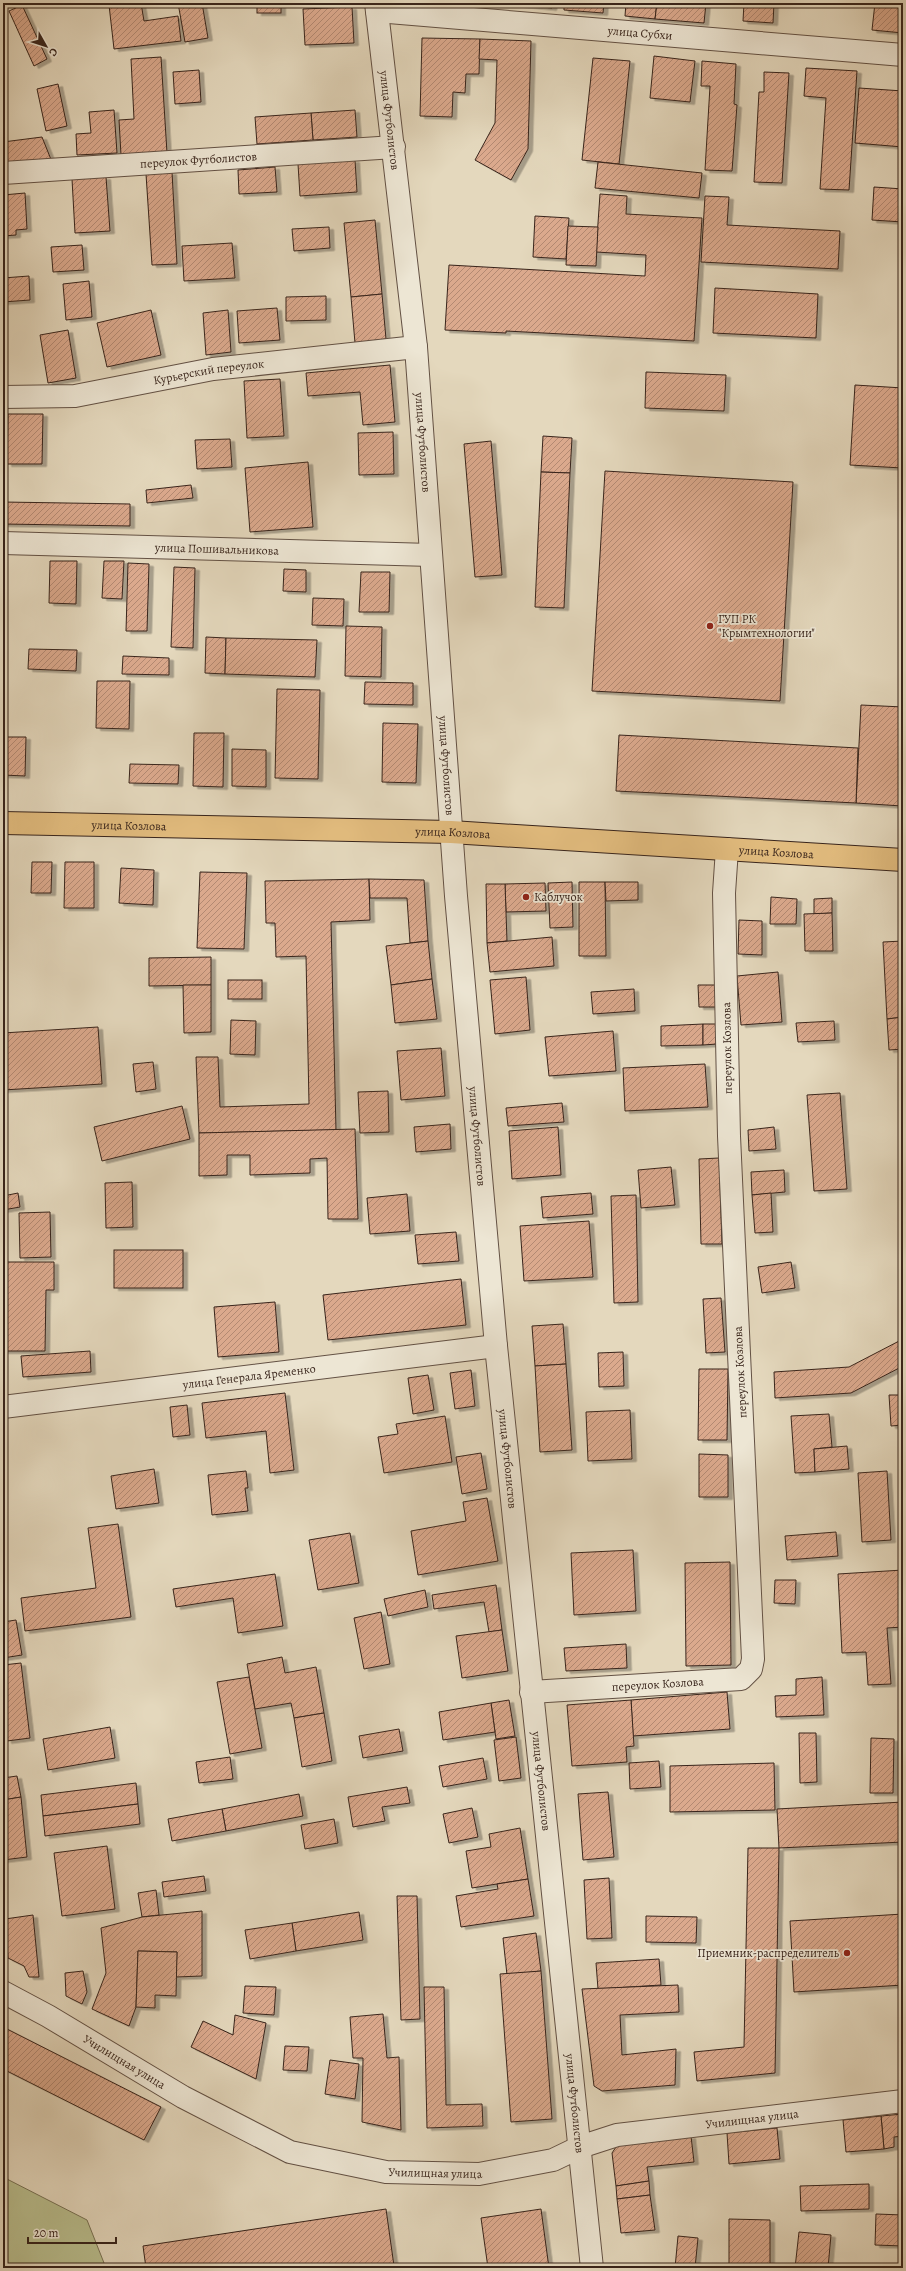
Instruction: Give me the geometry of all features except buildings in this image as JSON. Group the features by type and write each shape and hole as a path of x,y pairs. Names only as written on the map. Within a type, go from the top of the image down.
{"main road":[{"name":"улица Козлова","path":"3,823 451,832 903,860"}],"street":[{"name":"улица Субхи","path":"376,7 903,55"},
{"name":"улица Футболистов","path":"376,7 394,147 416,347 451,832 496,1346 592,2268"},
{"name":"переулок Футболистов","path":"3,173 394,147"},
{"name":"Курьерский переулок","path":"3,397 75,396 213,369 416,347"},
{"name":"улица Пошивальникова","path":"3,543 431,555"},
{"name":"переулок Козлова","path":"531,1692 741,1679 751,1669 754,1659 729,1136 724,893 727,850"},
{"name":"улица Генерала Яременко","path":"3,1407 496,1346"},
{"name":"Училищная улица","path":"3,1992 48,2016 183,2097 290,2152 386,2172 479,2174 553,2160 617,2134 903,2101"}],"green space":[{"path":"3,2177 87,2220 106,2268 3,2268"}],"place":[{"name":"ГУП РК \"Крымтехнологии\"","path":"710,626"},
{"name":"Каблучок","path":"526,897"},
{"name":"Приемник-распределитель","path":"847,1953"}]}
